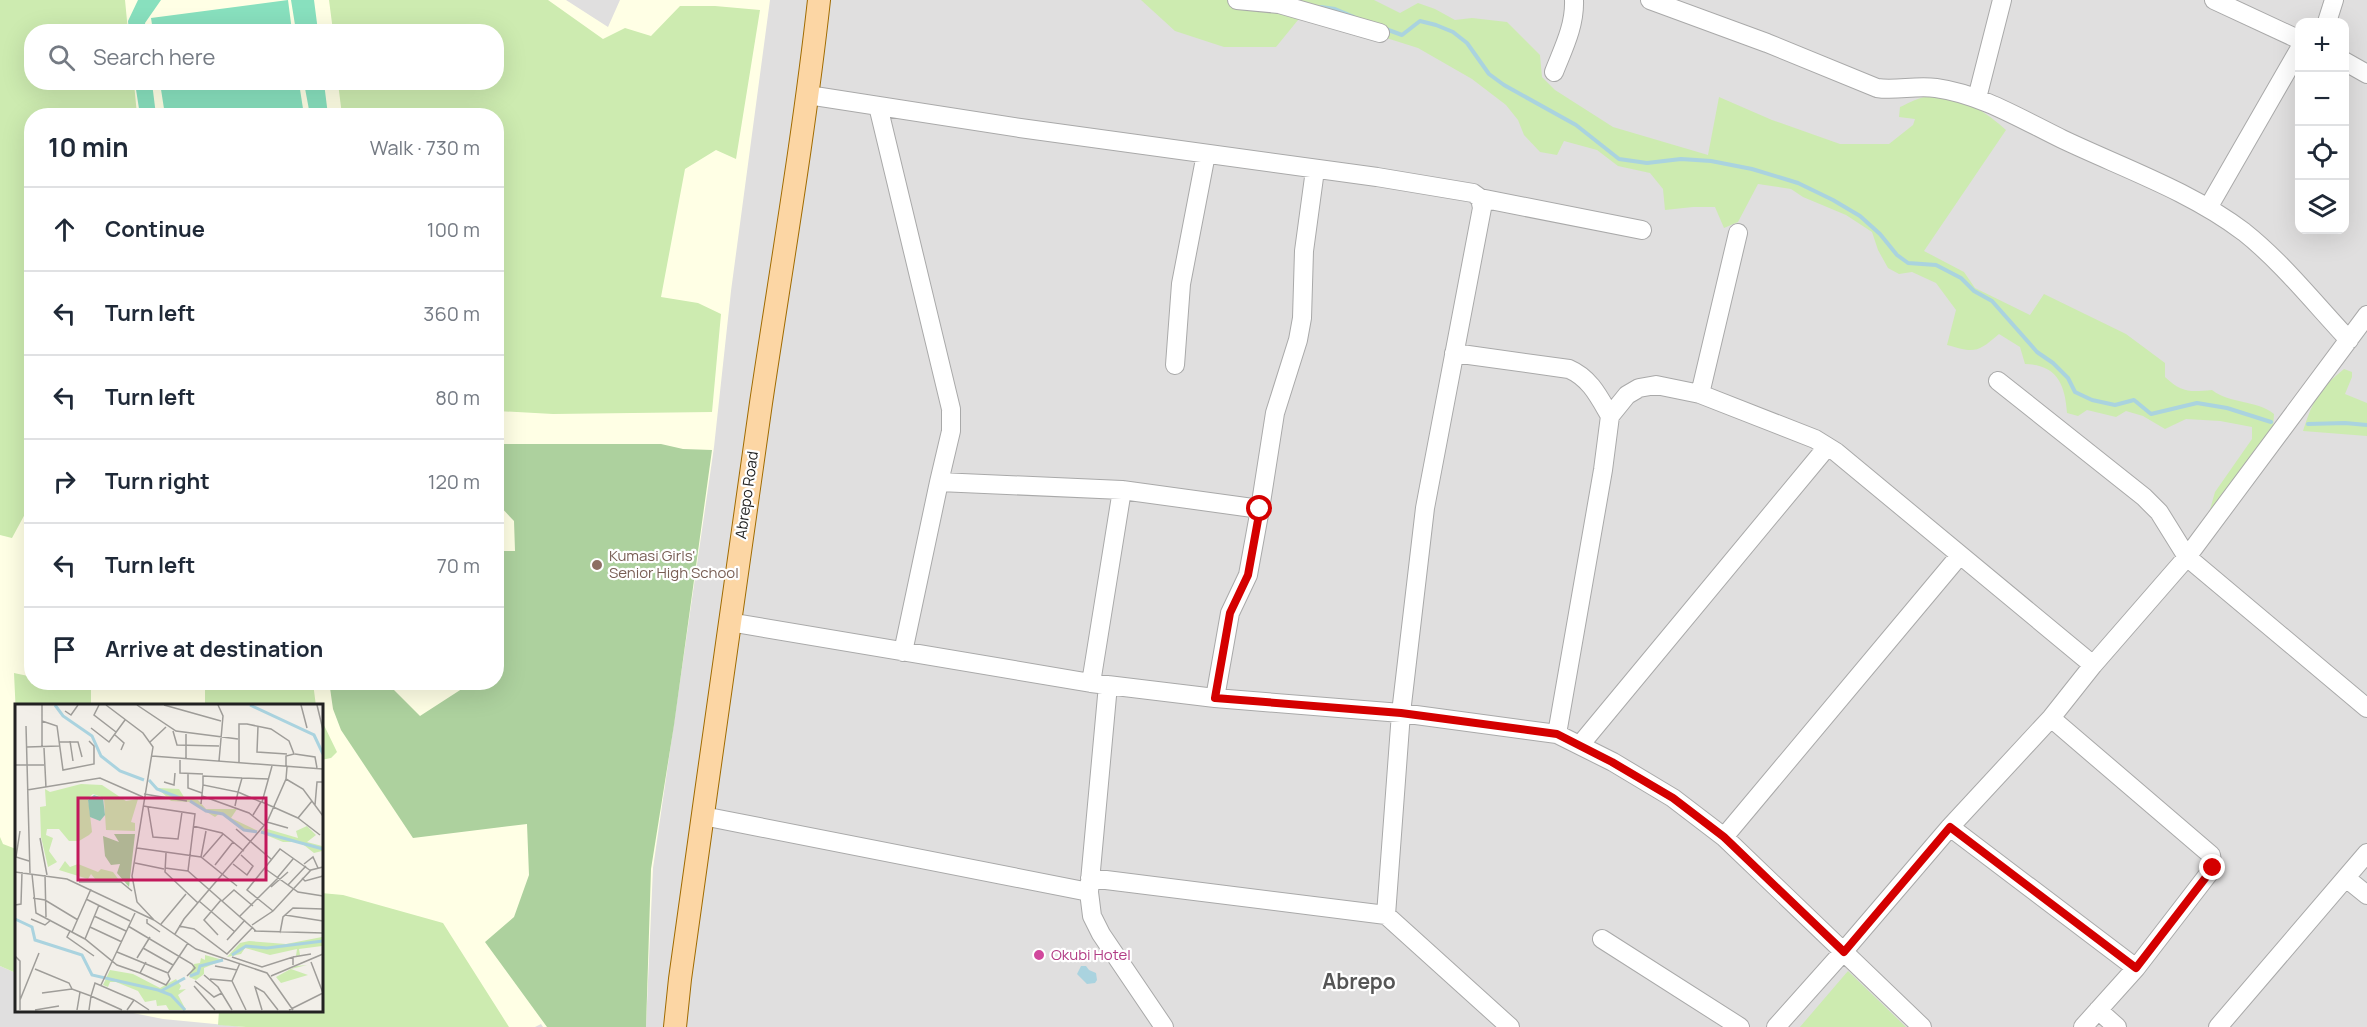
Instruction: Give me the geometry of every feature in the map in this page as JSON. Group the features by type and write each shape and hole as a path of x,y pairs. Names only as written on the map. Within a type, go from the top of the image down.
{"main road":[{"name":"Abrepo Road","path":"675,1027 729,622 808,95 819,0"}],"street":[{"path":"1237,0 1279,4 1380,33"},
{"path":"1554,72 1568,37 1574,12 1574,0"},
{"path":"1650,0 1767,43 1876,88 1892,90 1935,88 1977,98 2208,208 2245,233 2276,262 2349,340"},
{"path":"1977,98 2002,0"},
{"path":"2214,0 2295,38"},
{"path":"2328,18 2334,0"},
{"path":"2208,208 2295,57"},
{"path":"2349,64 2367,74"},
{"path":"808,95 1473,193 1480,198 1642,230"},
{"path":"878,106 951,409 951,431 903,651"},
{"path":"1175,365 1181,284 1206,153"},
{"path":"1215,698 1230,613 1248,575 1275,413 1298,340 1302,318 1304,252 1315,170"},
{"path":"1386,915 1401,713 1425,508 1482,208 1480,198"},
{"path":"1700,394 1738,233"},
{"path":"1776,1027 1844,952 1950,827 2051,718 2093,665 2187,557 2367,315"},
{"path":"1454,353 1569,369 1581,374 1588,382 1610,416"},
{"path":"1998,381 2144,497 2159,512 2187,557 2367,708"},
{"path":"1557,734 1603,470 1610,416 1627,395 1639,388 1656,385 1700,394 1815,439 2093,665"},
{"path":"1580,745 1827,447"},
{"path":"939,482 1122,490 1260,509"},
{"path":"1122,490 1099,684 1090,885 1092,916 1101,934 1164,1027"},
{"path":"1724,837 1960,555"},
{"path":"729,622 1099,684 1215,698 1401,713 1557,734 1673,798 1724,837 1922,1027"},
{"path":"2051,718 2211,855 2213,868 2136,968 2083,1027"},
{"path":"703,816 1090,885 1386,915 1510,1027"},
{"path":"1950,827 2136,968"},
{"path":"2218,1027 2367,853"},
{"path":"2346,878 2367,895"},
{"path":"1602,939 1740,1027"},
{"path":"2098,1011 2117,1027"}],"shaded area":[{"path":"0,0 2367,0 2367,1027 0,1027"},
{"name":"Kumasi Girls' Senior High School","path":"0,0 566,0 608,27 620,0 770,0 731,291 714,447 653,868 646,1027 543,1027 541,1024 535,1027 246,1027 163,1019 128,1012 322,1012 322,704 15,704 15,973 0,966"}],"green space":[{"path":"0,0 125,0 127,24 24,24 24,90 135,90 136,108 24,108 24,516 12,538 0,535"},
{"path":"138,0 161,0 145,24 128,24"},
{"path":"288,0 291,24 152,24 151,18"},
{"path":"291,0 314,0 317,24 295,24"},
{"path":"329,0 548,0 603,39 625,28 651,36 680,6 760,10 736,159 716,150 685,169 661,297 698,303 721,314 712,412 553,414 504,411 504,108 341,108 339,90 504,90 504,24 332,24"},
{"path":"1141,0 1374,0 1400,13 1418,3 1455,20 1472,18 1507,22 1540,55 1542,77 1555,90 1613,127 1708,155 1719,97 1772,120 1840,144 1889,144 1913,125 1915,119 1899,117 1900,107 1919,98 1941,96 1962,101 1981,111 2006,130 1924,251 1964,272 1975,288 2030,315 2044,294 2126,334 2165,363 2165,377 2176,386 2192,391 2212,390 2227,398 2260,406 2274,414 2273,428 2209,513 2215,492 2252,439 2252,427 2220,421 2186,419 2165,429 2143,416 2126,411 2116,417 2087,410 2078,416 2067,413 2064,393 2052,372 2036,365 2025,364 2020,347 1999,334 1986,345 1975,350 1947,345 1956,310 1936,283 1912,272 1899,274 1888,268 1878,250 1872,232 1846,215 1803,197 1791,189 1758,184 1738,222 1724,228 1715,207 1665,210 1663,189 1650,173 1618,166 1597,150 1564,141 1557,155 1540,152 1524,135 1518,120 1506,105 1472,79 1418,48 1317,16 1298,20 1276,47 1224,47 1175,31"},
{"path":"136,90 153,90 155,108 139,108"},
{"path":"161,90 300,90 303,108 164,108"},
{"path":"305,90 325,90 327,108 309,108"},
{"path":"2344,369 2352,372 2345,394 2367,403 2367,436 2303,431 2318,396 2328,383"},
{"path":"504,444 661,444 683,449 712,450 674,725 651,869 646,1027 547,1027 485,942 514,917 529,875 527,824 413,838 341,730 333,709 330,690 394,690 420,716 460,690 504,690 504,551 515,551 514,521 504,510"},
{"path":"14,673 24,675 24,690 91,690 91,704 15,704"},
{"path":"205,690 314,690 316,704 205,704"},
{"path":"322,721 337,752 331,758 322,760"},
{"path":"0,837 3,844 15,849 15,973 0,966"},
{"path":"322,893 343,895 443,923 509,1027 246,1027 218,1025 219,1012 322,1012"},
{"path":"1848,971 1906,1027 1800,1027"}],"water":[{"path":"1081,966 1086,966 1096,973 1095,983 1087,984 1077,974"}],"waterway":[{"path":"1321,7 1335,9 1354,17"},
{"path":"1383,28 1402,35 1420,21 1453,32 1467,43 1489,74 1504,85 1576,125 1619,159 1647,163 1681,159 1711,161 1752,169 1798,183 1833,200 1860,216 1880,234 1897,255 1908,263 1936,265 1961,278 1974,291 1992,301 2037,352 2053,363 2068,378 2075,392 2092,400 2115,405 2134,400 2151,414 2197,403 2227,408 2271,422"},
{"path":"2308,424 2367,425"}],"place":[{"name":"Kumasi Girls' Senior High School","path":"597,565"},
{"name":"Okubi Hotel","path":"1039,955"}],"district":[{"name":"Abrepo","path":"1359,982"}],"route":[{"path":"1260,509 1248,575 1230,613 1215,698 1401,713 1557,734 1612,762 1673,798 1724,837 1844,952 1950,827 2136,968 2213,868"}]}
